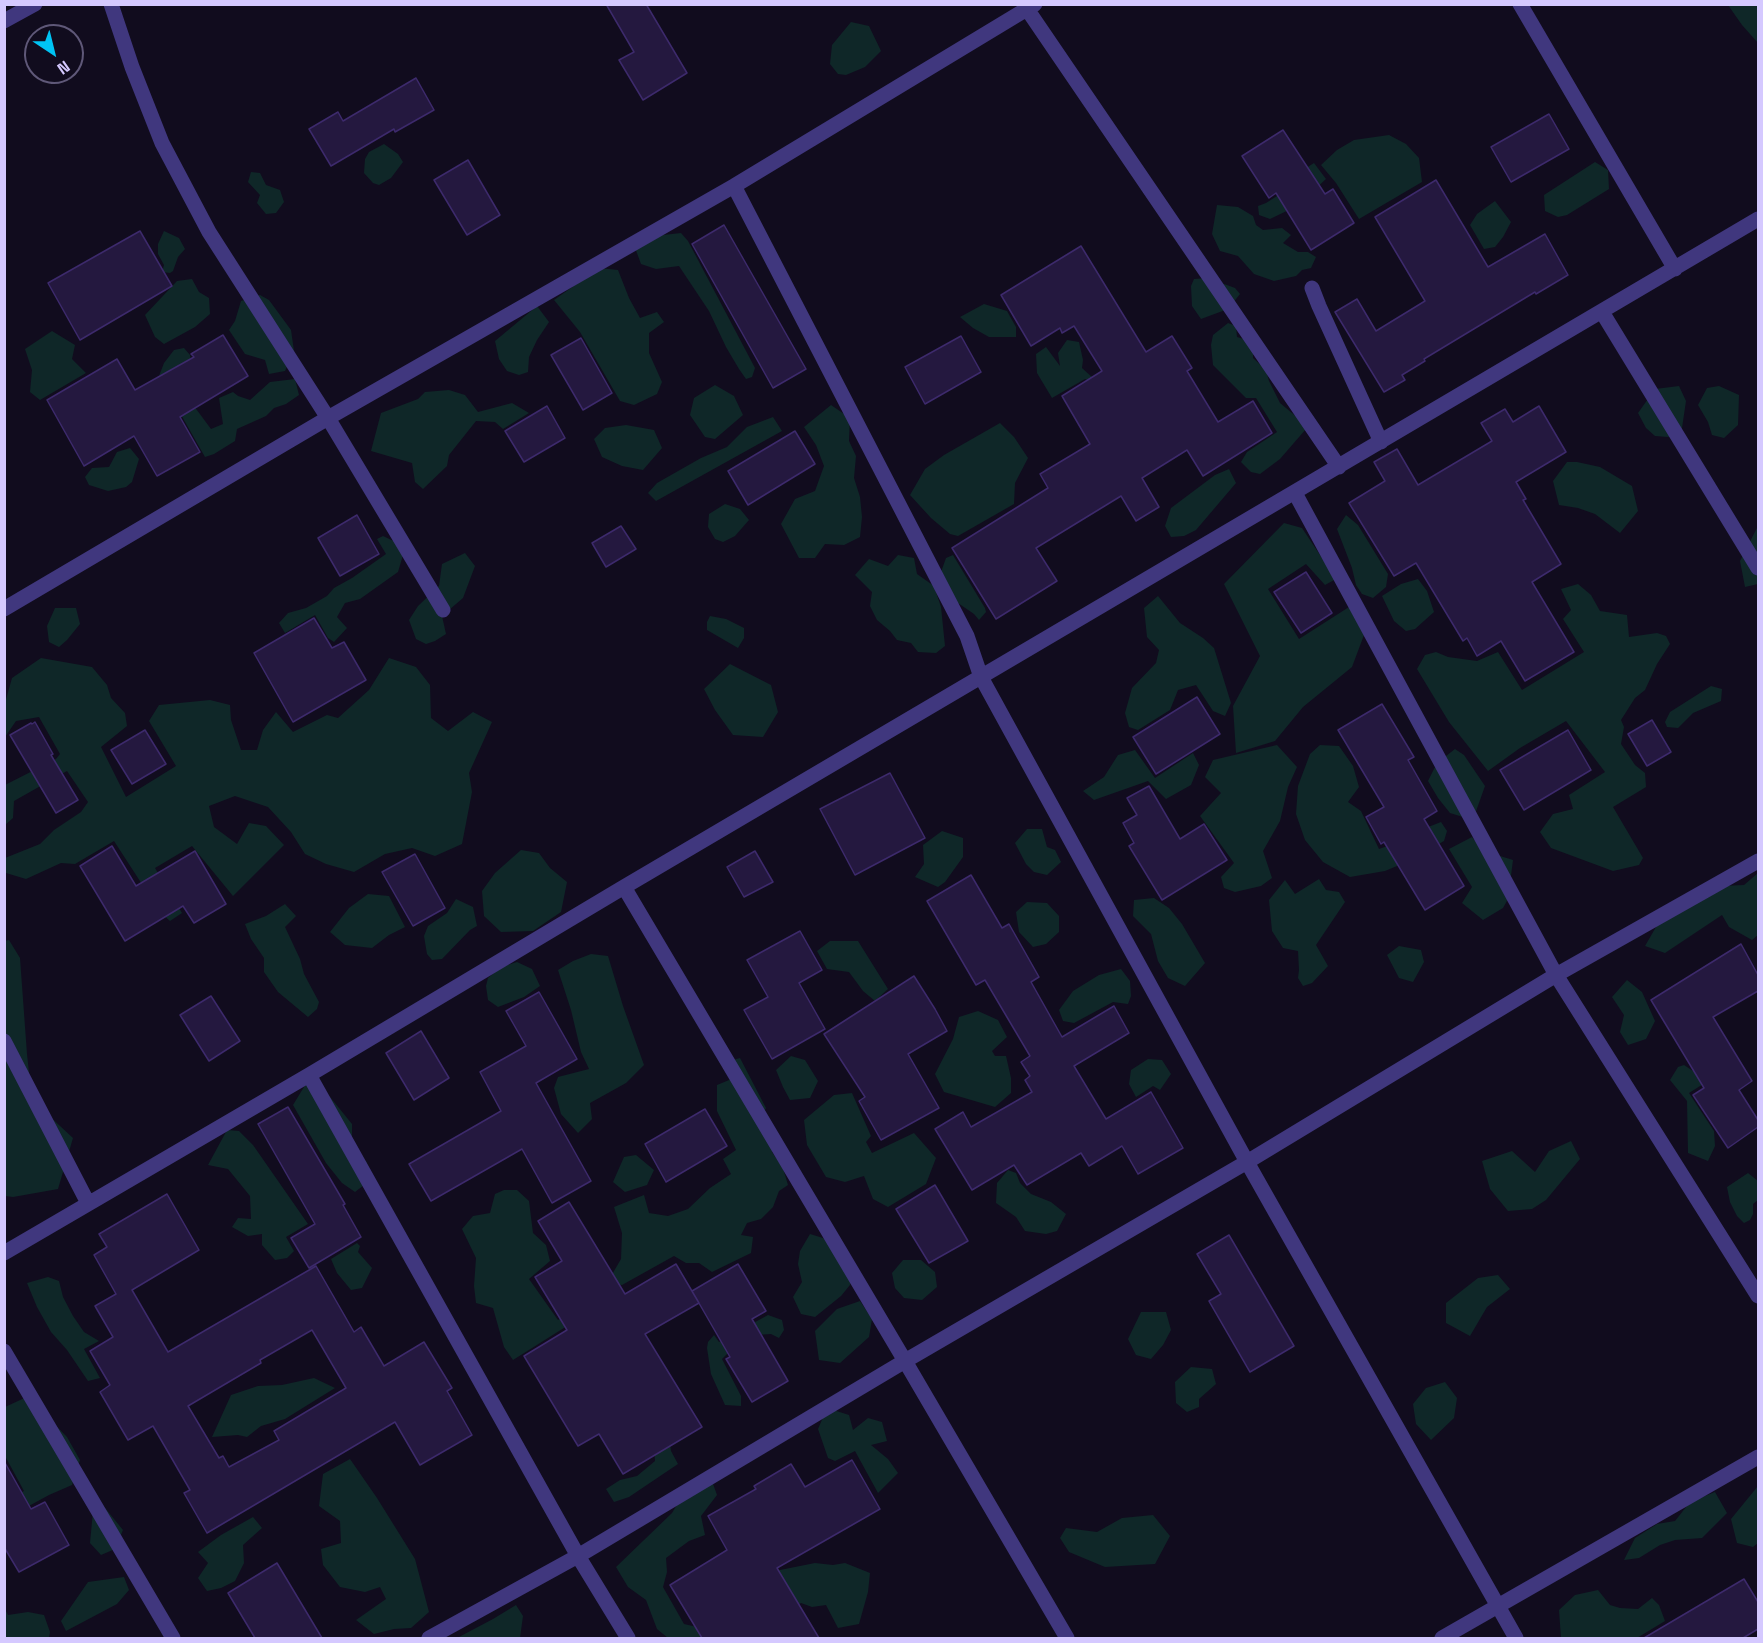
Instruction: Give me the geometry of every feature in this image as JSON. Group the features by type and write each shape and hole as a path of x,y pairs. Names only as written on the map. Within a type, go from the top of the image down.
{"street":[{"path":"4,21 35,4"},
{"path":"111,4 132,67 162,143 209,232 328,418 443,610"},
{"path":"1520,4 1674,269"},
{"path":"4,609 328,418 734,186 1031,7 1339,467"},
{"path":"734,186 968,636 981,677 1248,1162 1516,1638"},
{"path":"4,1253 1758,219"},
{"path":"1312,288 1318,306 1381,442"},
{"path":"1602,312 1758,568"},
{"path":"1295,493 1556,975 1758,1296"},
{"path":"429,1638 579,1556 905,1361 1248,1162 1556,975 1758,861"},
{"path":"624,887 1067,1638"},
{"path":"4,1041 88,1203"},
{"path":"309,1075 579,1556 628,1638"},
{"path":"4,1351 173,1638"},
{"path":"1442,1638 1758,1457"}],"green space":[{"path":"1728,5 1758,5 1758,43 1742,25"},
{"path":"851,22 869,26 881,51 865,67 846,75 838,74 830,64 832,45"},
{"path":"1389,135 1406,144 1419,158 1422,182 1359,219 1336,183 1321,165 1337,150 1354,140"},
{"path":"384,144 398,154 403,162 391,178 379,185 373,183 364,173 365,159 369,152"},
{"path":"1595,162 1608,170 1609,189 1567,215 1558,217 1545,211 1544,195"},
{"path":"1314,163 1326,179 1297,206 1270,219 1259,215 1258,206 1299,182 1298,173"},
{"path":"251,172 260,173 266,185 280,190 284,202 276,213 266,214 257,203 260,195 248,182"},
{"path":"1495,201 1511,222 1495,247 1484,249 1470,225 1477,214"},
{"path":"1217,205 1238,207 1253,216 1256,225 1263,230 1282,228 1291,235 1283,243 1298,252 1308,252 1316,257 1311,268 1302,270 1296,276 1274,281 1254,274 1238,256 1220,251 1212,234"},
{"path":"164,231 179,238 185,249 170,273 162,272 164,265 158,254 158,244"},
{"path":"681,233 688,241 755,368 752,377 746,379 739,369 709,311 679,266 656,269 641,264 634,245 663,235"},
{"path":"599,268 618,270 640,318 657,312 664,322 649,333 649,353 662,382 657,394 634,405 620,401 580,332 554,300"},
{"path":"1208,278 1235,288 1240,294 1228,309 1201,319 1192,306 1191,286 1194,279"},
{"path":"192,279 199,292 209,298 210,314 195,327 164,344 155,337 145,315 177,281"},
{"path":"260,295 269,300 291,330 294,351 285,371 269,374 265,360 245,354 229,330 235,321 241,301"},
{"path":"984,304 1007,311 1016,327 1016,337 989,337 960,317"},
{"path":"537,306 549,322 529,357 528,372 519,375 507,371 499,359 495,341"},
{"path":"1228,323 1236,326 1237,337 1244,339 1253,350 1253,358 1266,370 1280,403 1298,418 1306,429 1280,459 1260,474 1251,472 1241,462 1247,452 1277,432 1256,398 1246,398 1213,365 1211,345 1213,335"},
{"path":"52,331 75,345 72,359 86,373 40,400 30,392 32,370 25,349"},
{"path":"1067,340 1079,342 1083,360 1082,368 1093,378 1090,381 1085,379 1052,398 1037,373 1036,354 1046,347 1060,366 1058,353"},
{"path":"184,348 190,355 192,365 188,398 211,429 223,424 219,398 233,392 250,400 270,382 295,379 299,395 286,404 274,408 266,416 237,429 235,441 205,457 159,376 164,363 174,350"},
{"path":"715,385 734,396 743,415 715,439 705,437 690,415 694,398"},
{"path":"1679,386 1686,401 1681,435 1655,436 1646,428 1638,413 1655,389"},
{"path":"1719,386 1739,395 1738,425 1724,438 1712,435 1708,422 1698,405 1707,388"},
{"path":"449,390 465,395 478,412 512,403 529,413 503,429 495,422 476,421 449,455 447,466 423,489 415,482 412,463 371,451 381,413 418,399 425,392"},
{"path":"831,405 850,418 849,441 856,456 854,478 860,497 862,517 860,537 844,545 825,544 815,558 799,558 781,524 795,499 815,491 824,466 816,445 804,427"},
{"path":"773,417 782,431 656,501 648,493 657,483 701,458 727,447 747,427"},
{"path":"1000,423 1014,437 1028,458 1015,483 1014,504 958,536 950,534 931,518 910,495 925,469 944,455"},
{"path":"626,425 654,430 662,448 643,470 622,466 602,457 594,439 605,428"},
{"path":"130,448 139,459 132,482 126,487 108,491 89,485 85,477 92,468 109,467 117,452"},
{"path":"1567,462 1600,467 1632,486 1638,511 1620,533 1595,514 1559,505 1553,481"},
{"path":"1229,469 1236,483 1196,530 1184,536 1171,537 1165,526 1171,508 1215,475"},
{"path":"725,504 740,509 749,520 735,536 723,542 715,539 708,527 709,514"},
{"path":"1346,515 1358,525 1388,574 1386,587 1373,598 1362,594 1356,585 1337,529"},
{"path":"1284,523 1302,528 1336,579 1325,585 1306,564 1268,589 1299,639 1349,607 1364,635 1352,667 1303,707 1275,741 1236,753 1233,706 1260,656 1224,584"},
{"path":"1758,526 1758,584 1745,587 1740,561"},
{"path":"383,536 402,545 403,555 398,572 360,599 345,603 337,617 347,628 334,642 328,638 315,615 285,633 279,623 288,613 306,608 327,596 334,588 386,554 377,539"},
{"path":"465,553 475,566 463,598 442,616 446,634 426,644 416,639 409,620 418,606 439,586 442,564"},
{"path":"898,555 914,558 917,574 934,586 941,607 945,646 936,653 918,652 911,643 897,640 877,620 870,606 872,592 855,575 869,559 888,566"},
{"path":"953,555 985,608 986,612 979,620 955,601 941,572 946,558"},
{"path":"1418,579 1427,591 1434,612 1415,629 1406,631 1394,621 1382,596 1401,584"},
{"path":"1578,584 1591,595 1600,611 1627,615 1629,637 1657,633 1666,636 1670,644 1657,664 1645,690 1635,698 1621,720 1624,727 1621,744 1635,765 1645,773 1646,787 1613,807 1643,858 1639,865 1613,871 1551,848 1540,832 1553,814 1573,809 1569,795 1605,772 1566,721 1520,748 1488,771 1449,722 1417,669 1425,655 1436,652 1448,657 1477,661 1498,652 1522,690 1584,652 1563,619 1571,610 1561,589"},
{"path":"1158,596 1180,623 1214,648 1231,703 1225,716 1213,711 1196,685 1178,690 1170,710 1138,730 1129,727 1125,713 1132,688 1156,663 1159,650 1147,637 1144,608"},
{"path":"55,608 76,608 80,624 59,647 49,642 47,626"},
{"path":"710,616 726,619 744,628 744,638 738,648 707,630"},
{"path":"41,658 92,667 107,685 111,698 125,713 127,726 101,747 126,797 176,766 149,721 159,705 210,700 230,705 231,720 241,750 257,750 263,730 276,712 293,732 327,715 338,718 369,690 389,658 416,667 430,685 431,718 448,731 473,712 492,722 469,773 472,792 462,844 435,856 412,848 385,854 354,872 326,864 305,854 291,832 268,807 235,796 209,806 214,827 237,844 249,823 266,826 284,845 233,896 192,846 155,868 182,913 170,921 160,912 114,841 75,864 61,863 26,879 6,873 5,858 40,844 54,830 81,812 88,802 67,771 14,801 13,818 5,825 5,785 56,759 60,754 39,717 16,721 5,737 5,703 12,678"},
{"path":"730,664 771,685 778,712 763,737 733,735 715,710 704,689"},
{"path":"1711,686 1722,689 1721,701 1693,713 1678,728 1667,727 1665,722 1670,712"},
{"path":"1277,745 1297,767 1288,787 1280,821 1263,851 1272,878 1261,886 1235,892 1224,888 1221,877 1234,863 1200,816 1221,793 1205,777 1213,760"},
{"path":"1320,745 1339,746 1353,766 1359,787 1348,802 1361,811 1379,849 1441,822 1447,831 1444,841 1409,861 1385,871 1350,877 1323,862 1305,840 1296,814 1298,786 1310,754"},
{"path":"1455,749 1464,755 1485,786 1474,817 1466,818 1450,813 1428,781 1437,763"},
{"path":"1135,750 1155,778 1193,753 1199,765 1191,785 1166,799 1148,781 1094,800 1083,791 1104,777 1118,755"},
{"path":"1027,829 1042,829 1047,847 1055,850 1061,862 1047,875 1034,872 1026,864 1015,843"},
{"path":"942,831 963,838 963,857 945,882 938,887 915,877 924,864 923,845"},
{"path":"1472,837 1484,851 1513,860 1508,899 1503,908 1483,920 1462,903 1472,887 1449,849"},
{"path":"521,850 539,853 550,868 567,882 561,912 533,931 501,932 484,916 482,891 495,873"},
{"path":"1758,873 1758,935 1752,940 1729,927 1722,915 1665,953 1645,946 1660,920 1722,886 1744,885"},
{"path":"1319,879 1326,890 1339,892 1345,902 1316,945 1328,966 1312,983 1303,986 1298,978 1298,951 1283,948 1272,931 1269,900 1285,880 1295,894"},
{"path":"368,894 389,896 405,927 389,935 372,948 345,945 330,932 349,908"},
{"path":"1154,898 1169,908 1182,924 1205,963 1185,986 1168,978 1158,961 1151,934 1133,916 1134,900"},
{"path":"456,899 473,907 477,926 470,930 442,959 432,960 427,954 424,936 428,926 447,913"},
{"path":"1027,902 1047,903 1059,916 1059,932 1046,944 1033,947 1019,932 1016,912"},
{"path":"285,904 296,916 285,927 300,959 304,974 319,1002 317,1009 308,1017 278,992 264,972 264,958 251,939 245,924 266,916"},
{"path":"9,940 20,958 32,1100 73,1138 58,1189 13,1197 5,1196 4,941"},
{"path":"830,941 858,941 888,989 875,1001 863,991 849,972 827,969 817,951"},
{"path":"1399,946 1421,950 1424,962 1413,982 1399,978 1387,955"},
{"path":"591,954 608,956 644,1065 626,1083 590,1103 592,1119 578,1133 561,1114 554,1088 558,1077 589,1069 581,1052 558,970"},
{"path":"517,962 532,969 540,986 524,997 498,1007 488,1000 486,986 488,978 501,967"},
{"path":"1121,969 1130,981 1131,996 1128,1004 1113,1002 1074,1023 1063,1021 1059,1010 1073,991 1099,975"},
{"path":"1627,980 1642,992 1655,1021 1646,1039 1628,1045 1620,1032 1624,1015 1612,997"},
{"path":"978,1011 998,1020 1007,1037 992,1051 995,1056 1006,1056 1011,1078 1011,1093 995,1107 944,1092 935,1074 953,1039 959,1017"},
{"path":"791,1056 805,1060 818,1081 810,1098 790,1100 783,1087 776,1070"},
{"path":"740,1058 766,1108 757,1125 772,1142 772,1152 783,1168 788,1185 779,1191 773,1207 761,1219 747,1223 741,1235 753,1237 751,1253 712,1272 699,1263 686,1263 674,1256 622,1285 607,1283 621,1259 622,1233 614,1207 644,1195 649,1213 668,1216 688,1209 710,1188 731,1174 723,1159 736,1150 717,1111 717,1085 734,1078 729,1061"},
{"path":"1148,1059 1162,1060 1171,1074 1160,1090 1153,1086 1136,1097 1129,1084 1131,1070"},
{"path":"1684,1065 1708,1081 1689,1093 1714,1131 1715,1146 1708,1161 1688,1153 1687,1101 1670,1080 1678,1067"},
{"path":"307,1082 326,1092 352,1124 352,1148 348,1161 366,1161 373,1178 355,1192 342,1183 326,1163 293,1105"},
{"path":"852,1093 871,1136 866,1142 872,1153 914,1133 936,1158 926,1184 888,1207 873,1199 864,1176 845,1182 826,1177 807,1145 804,1120 834,1095"},
{"path":"227,1130 239,1131 253,1145 308,1224 286,1237 294,1251 287,1258 275,1260 262,1245 262,1234 248,1236 232,1227 238,1218 251,1219 250,1196 228,1169 208,1165"},
{"path":"1571,1141 1580,1159 1546,1200 1532,1209 1508,1211 1490,1189 1482,1161 1512,1151 1535,1172 1549,1151"},
{"path":"636,1155 654,1170 647,1185 625,1192 613,1182 624,1157"},
{"path":"1008,1170 1016,1173 1020,1183 1031,1194 1051,1202 1066,1214 1057,1231 1046,1234 1025,1231 1016,1217 996,1203 997,1183"},
{"path":"1748,1173 1758,1181 1758,1200 1753,1204 1753,1214 1750,1220 1744,1223 1737,1216 1730,1202 1727,1187"},
{"path":"504,1190 517,1190 529,1201 533,1233 546,1245 550,1261 529,1279 558,1320 572,1312 567,1326 513,1360 504,1347 493,1308 476,1303 474,1286 476,1258 462,1229 473,1216 490,1213 495,1194"},
{"path":"810,1234 823,1238 854,1270 850,1285 841,1296 815,1317 801,1314 793,1297 802,1282 798,1264 800,1251"},
{"path":"357,1243 360,1246 358,1252 372,1268 362,1288 351,1290 337,1273 331,1259"},
{"path":"903,1260 921,1260 935,1272 937,1287 922,1300 904,1298 895,1288 892,1273"},
{"path":"1498,1275 1510,1289 1487,1307 1470,1336 1446,1323 1446,1303 1478,1278"},
{"path":"48,1277 59,1281 63,1297 84,1332 99,1341 84,1349 100,1378 88,1381 67,1350 51,1332 37,1307 27,1283"},
{"path":"860,1301 872,1319 869,1337 840,1363 819,1360 815,1331 837,1309"},
{"path":"1141,1312 1166,1312 1171,1330 1163,1345 1151,1359 1136,1355 1128,1339"},
{"path":"768,1315 782,1320 784,1330 779,1338 771,1334 756,1335 730,1351 722,1359 741,1396 741,1406 725,1405 711,1374 708,1342 714,1335 719,1342"},
{"path":"1191,1367 1212,1369 1216,1384 1199,1399 1199,1407 1187,1412 1176,1403 1175,1382"},
{"path":"314,1378 335,1388 285,1419 261,1426 247,1437 238,1435 212,1437 231,1395 258,1386 282,1385"},
{"path":"1445,1382 1457,1398 1454,1418 1431,1440 1416,1424 1413,1404 1426,1388"},
{"path":"31,1395 41,1410 67,1437 80,1460 72,1485 5,1519 4,1501 24,1491 5,1456 5,1407"},
{"path":"827,1408 849,1415 853,1430 868,1418 882,1422 887,1441 871,1445 888,1459 898,1473 878,1493 855,1451 835,1461 828,1458 818,1429"},
{"path":"669,1437 671,1451 678,1464 629,1497 614,1502 606,1489 620,1480 637,1476 655,1461 654,1445"},
{"path":"350,1459 415,1559 429,1612 411,1628 374,1634 356,1620 386,1599 380,1587 365,1592 340,1587 323,1565 321,1549 341,1543 340,1521 319,1506 323,1474"},
{"path":"712,1481 717,1495 701,1516 705,1535 689,1541 666,1558 667,1572 663,1587 684,1624 697,1627 705,1638 668,1638 657,1629 646,1600 628,1587 616,1567 672,1513 684,1493"},
{"path":"1758,1486 1758,1543 1753,1547 1737,1543 1731,1519"},
{"path":"1715,1492 1727,1513 1702,1538 1675,1540 1660,1545 1639,1558 1624,1560 1635,1538 1657,1524 1675,1521 1690,1502"},
{"path":"101,1503 123,1530 115,1549 101,1555 90,1543 93,1511"},
{"path":"1153,1515 1170,1536 1155,1564 1105,1567 1069,1552 1060,1538 1066,1528 1097,1532 1122,1518"},
{"path":"253,1517 262,1528 243,1545 244,1563 235,1581 221,1588 207,1591 198,1578 208,1563 198,1552 221,1535"},
{"path":"815,1563 833,1565 845,1563 870,1573 868,1592 859,1624 838,1628 826,1605 812,1607 801,1603 769,1621 756,1590 780,1570"},
{"path":"124,1577 129,1590 117,1604 66,1631 61,1621 88,1582"},
{"path":"1598,1590 1610,1605 1620,1608 1638,1609 1652,1598 1659,1605 1665,1621 1637,1638 1561,1638 1559,1610 1575,1595"},
{"path":"516,1605 523,1616 520,1638 457,1638 493,1619"},
{"path":"4,1607 8,1615 28,1612 44,1615 50,1632 49,1638 5,1638"}],"building":[{"path":"606,4 646,4 687,73 643,100 619,60 634,52"},
{"path":"416,78 434,110 395,132 394,129 331,166 309,129 338,112 343,121"},
{"path":"1549,114 1569,149 1511,182 1491,147"},
{"path":"1283,130 1325,194 1333,189 1354,223 1311,250 1276,193 1269,198 1242,156"},
{"path":"468,160 500,215 467,235 434,180"},
{"path":"1436,180 1488,267 1545,234 1568,275 1536,294 1535,292 1424,359 1425,361 1402,375 1405,380 1384,392 1335,312 1357,299 1376,331 1425,301 1375,217"},
{"path":"724,225 806,369 773,388 692,244"},
{"path":"140,231 172,286 80,340 48,283"},
{"path":"1081,246 1146,352 1172,336 1192,368 1187,371 1218,422 1253,401 1272,433 1203,476 1187,450 1142,478 1159,507 1136,521 1121,496 1036,548 1057,581 996,619 952,548 1048,488 1040,474 1090,444 1062,396 1102,371 1074,326 1062,333 1060,328 1031,346 1001,295"},
{"path":"223,335 248,376 180,417 200,452 157,476 134,436 84,466 47,400 117,359 135,390 194,357 191,354"},
{"path":"961,336 981,372 925,404 905,367"},
{"path":"581,338 612,393 583,410 551,355"},
{"path":"547,406 565,438 524,462 505,431"},
{"path":"1539,406 1566,452 1516,482 1526,499 1523,500 1561,564 1532,582 1574,652 1525,681 1501,641 1477,656 1467,638 1463,641 1416,563 1394,576 1349,503 1385,481 1374,462 1397,449 1418,485 1492,441 1481,423 1505,409 1513,422"},
{"path":"795,431 815,464 748,505 728,471"},
{"path":"357,515 379,554 340,576 318,538"},
{"path":"621,526 636,549 606,567 592,543"},
{"path":"1306,572 1332,613 1301,633 1274,592"},
{"path":"314,618 332,648 344,642 366,680 293,722 254,653"},
{"path":"1197,697 1220,734 1156,774 1133,737"},
{"path":"1382,704 1414,757 1408,760 1437,811 1424,819 1464,886 1425,910 1384,842 1381,844 1366,817 1384,807 1338,730"},
{"path":"1652,720 1671,752 1647,766 1628,734"},
{"path":"35,722 53,754 51,755 78,800 56,813 10,735"},
{"path":"145,730 166,764 132,784 111,750"},
{"path":"1568,730 1591,770 1524,810 1500,770"},
{"path":"890,773 925,838 855,875 820,809"},
{"path":"1149,786 1180,839 1204,824 1227,860 1162,900 1129,846 1134,843 1123,823 1137,815 1127,798"},
{"path":"112,846 136,886 195,851 226,904 194,923 183,906 125,941 80,866"},
{"path":"755,851 773,882 744,897 727,867"},
{"path":"415,854 445,908 413,926 382,872"},
{"path":"971,875 1002,928 1009,924 1039,977 1031,982 1062,1037 1114,1006 1129,1033 1074,1066 1106,1119 1151,1092 1183,1148 1138,1174 1122,1146 1089,1166 1081,1153 1027,1185 1014,1165 972,1190 935,1129 963,1112 971,1127 1032,1092 1025,1080 1030,1076 1021,1062 1030,1056 985,980 976,985 927,901"},
{"path":"800,931 822,970 799,983 825,1029 772,1059 744,1010 768,997 747,960"},
{"path":"1741,944 1758,975 1758,991 1713,1017 1752,1081 1739,1090 1758,1120 1758,1127 1728,1148 1693,1095 1704,1088 1651,1000"},
{"path":"914,976 947,1031 908,1054 939,1108 881,1140 859,1101 865,1097 824,1034"},
{"path":"539,992 577,1059 536,1083 591,1181 552,1203 522,1149 431,1201 409,1164 501,1111 480,1072 526,1046 506,1011"},
{"path":"211,996 240,1041 209,1061 180,1015"},
{"path":"421,1031 449,1078 414,1100 386,1053"},
{"path":"288,1107 345,1204 343,1205 361,1237 309,1268 291,1238 315,1224 258,1124"},
{"path":"705,1109 727,1146 666,1182 645,1144"},
{"path":"935,1185 968,1241 929,1263 896,1209"},
{"path":"167,1194 199,1250 132,1290 168,1352 316,1266 354,1332 361,1327 384,1366 424,1342 452,1388 447,1391 472,1435 420,1465 395,1422 207,1533 184,1493 190,1490 153,1426 128,1440 100,1392 110,1385 90,1351 113,1337 95,1306 116,1294 94,1255 107,1247 99,1234","holes":["312,1330 346,1388 274,1431 279,1440 229,1467 223,1456 219,1458 188,1406"]},
{"path":"569,1202 625,1294 676,1264 699,1303 645,1334 702,1427 623,1474 599,1434 578,1446 524,1356 567,1330 535,1277 562,1261 538,1221"},
{"path":"1229,1235 1294,1346 1250,1372 1209,1301 1221,1294 1197,1254"},
{"path":"738,1264 766,1311 752,1319 788,1381 752,1402 726,1359 730,1357 692,1291"},
{"path":"852,1460 880,1509 777,1568 819,1638 702,1638 670,1585 727,1550 708,1516 756,1489 754,1486 791,1464 805,1487"},
{"path":"4,1461 31,1509 45,1502 69,1545 19,1572 4,1547"},
{"path":"277,1563 322,1638 255,1638 228,1593"},
{"path":"1744,1579 1758,1602 1758,1629 1743,1638 1644,1638"}]}
